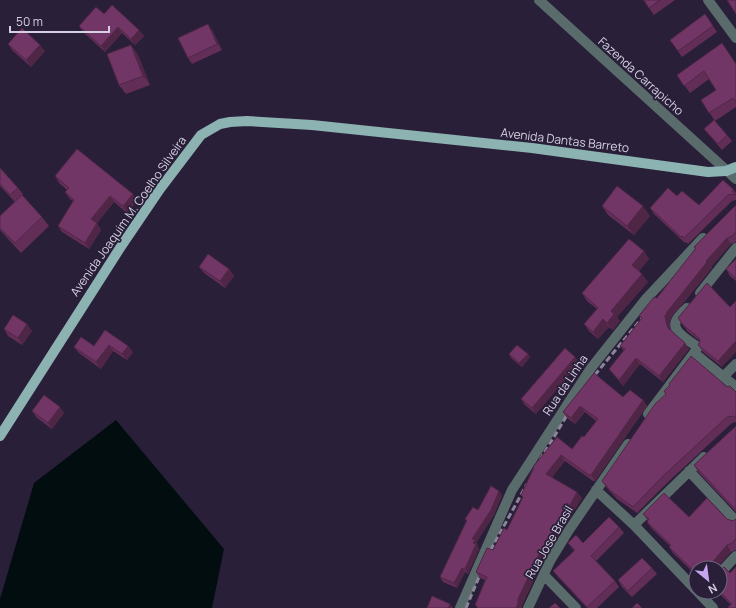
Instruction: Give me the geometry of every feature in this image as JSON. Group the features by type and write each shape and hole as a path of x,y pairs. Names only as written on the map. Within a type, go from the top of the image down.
{"main road":[{"name":"Avenida Joaquim M. Coelho Silveira","path":"0,436 120,248 160,189 202,135 220,124 246,121 312,125 390,134"},
{"name":"Avenida Dantas Barreto","path":"390,134 532,148 697,171 726,171 736,167"}],"street":[{"name":"Fazenda Carrapicho","path":"539,0 736,179"},
{"path":"708,0 736,38"},
{"name":"Rua da Linha","path":"460,608 512,490 591,368 645,300 710,231"},
{"path":"644,421 698,347 679,332 676,328 676,322 736,248"},
{"path":"694,353 736,387"},
{"path":"723,377 736,364"},
{"name":"Rua Jose Brasil","path":"528,608 550,561 569,530 635,434"},
{"path":"634,526 709,453"},
{"path":"689,472 736,521"},
{"path":"596,490 688,581"},
{"path":"728,564 736,556"},
{"path":"544,575 576,608"},
{"path":"706,600 713,608"}],"shaded area":[{"path":"116,420 224,549 212,608 0,608 0,599 34,483"}],"building":[{"path":"644,0 660,0 649,8"},
{"path":"727,0 736,0 736,14"},
{"path":"112,5 139,30 131,39 118,27 101,46 79,26 96,7 104,14"},
{"path":"705,14 713,26 678,51 670,40"},
{"path":"208,24 217,44 188,58 178,38"},
{"path":"22,28 40,45 26,60 8,44"},
{"path":"722,43 736,64 736,102 733,98 709,113 701,100 716,90 704,71 684,86 677,75"},
{"path":"131,45 143,76 119,85 107,54"},
{"path":"714,120 727,135 718,144 704,129"},
{"path":"77,149 133,194 123,206 110,196 91,219 97,223 85,243 58,226 74,200 65,192 69,188 55,176"},
{"path":"0,168 18,188 10,195 0,184"},
{"path":"723,180 734,190 732,191 736,196 734,194 728,195 684,238 682,236 681,237 650,208 668,188 677,196 682,191 699,205"},
{"path":"617,186 643,206 627,226 602,206"},
{"path":"22,195 42,217 15,243 0,228 0,216"},
{"path":"736,205 736,232 727,238 706,261 707,262 665,316 668,328 685,343 659,376 636,358 619,380 609,369 625,349 620,346 642,318 639,316 654,297 657,298 696,248 694,247"},
{"path":"629,239 644,251 632,265 642,274 611,311 614,314 607,323 603,319 593,332 584,324 598,308 582,293"},
{"path":"208,254 229,269 220,281 199,267"},
{"path":"736,259 736,279 726,269"},
{"path":"707,283 730,307 736,301 736,341 718,361 698,345 700,341 699,338 683,325 678,318"},
{"path":"13,315 27,324 18,338 4,329"},
{"path":"105,330 128,346 122,354 109,345 96,362 74,347 81,337 94,346"},
{"path":"517,345 528,354 519,363 509,354"},
{"path":"565,348 575,357 532,408 521,399"},
{"path":"691,356 727,387 731,387 736,392 736,418 734,416 727,417 663,476 633,507 612,492 602,481 655,404 666,394 664,391"},
{"path":"594,373 623,397 630,390 643,400 591,475 561,455 546,474 577,492 570,505 567,503 557,524 540,552 518,599 516,608 477,608 475,605 487,577 476,572 487,548 493,550 504,528 507,530 523,497 521,495 534,468 533,467 557,437 572,449 582,436 584,437 598,419 580,406 571,418 563,412"},
{"path":"44,395 60,407 48,423 32,411"},
{"path":"736,426 736,510 694,465"},
{"path":"491,486 499,491 491,510 472,539 475,540 473,543 476,544 465,569 462,568 454,583 440,577 467,520 465,519 473,507 478,510"},
{"path":"664,493 689,517 707,498 727,519 733,521 736,519 736,540 727,545 714,560 688,560 688,565 669,547 671,545 647,522 649,519 643,514"},
{"path":"609,517 619,527 591,556 615,581 587,607 553,571 575,550 568,543 576,535 583,543"},
{"path":"642,558 652,568 628,591 618,580"},
{"path":"736,567 736,608 728,607 732,604 728,600 728,571 730,573"},
{"path":"432,596 450,604 448,608 427,608"},
{"path":"555,603 560,608 549,608"},
{"path":"637,603 642,608 632,608"}],"railway":[{"path":"589,382 648,311"},
{"path":"540,460 572,407"},
{"path":"466,608 489,553 527,484"}]}
